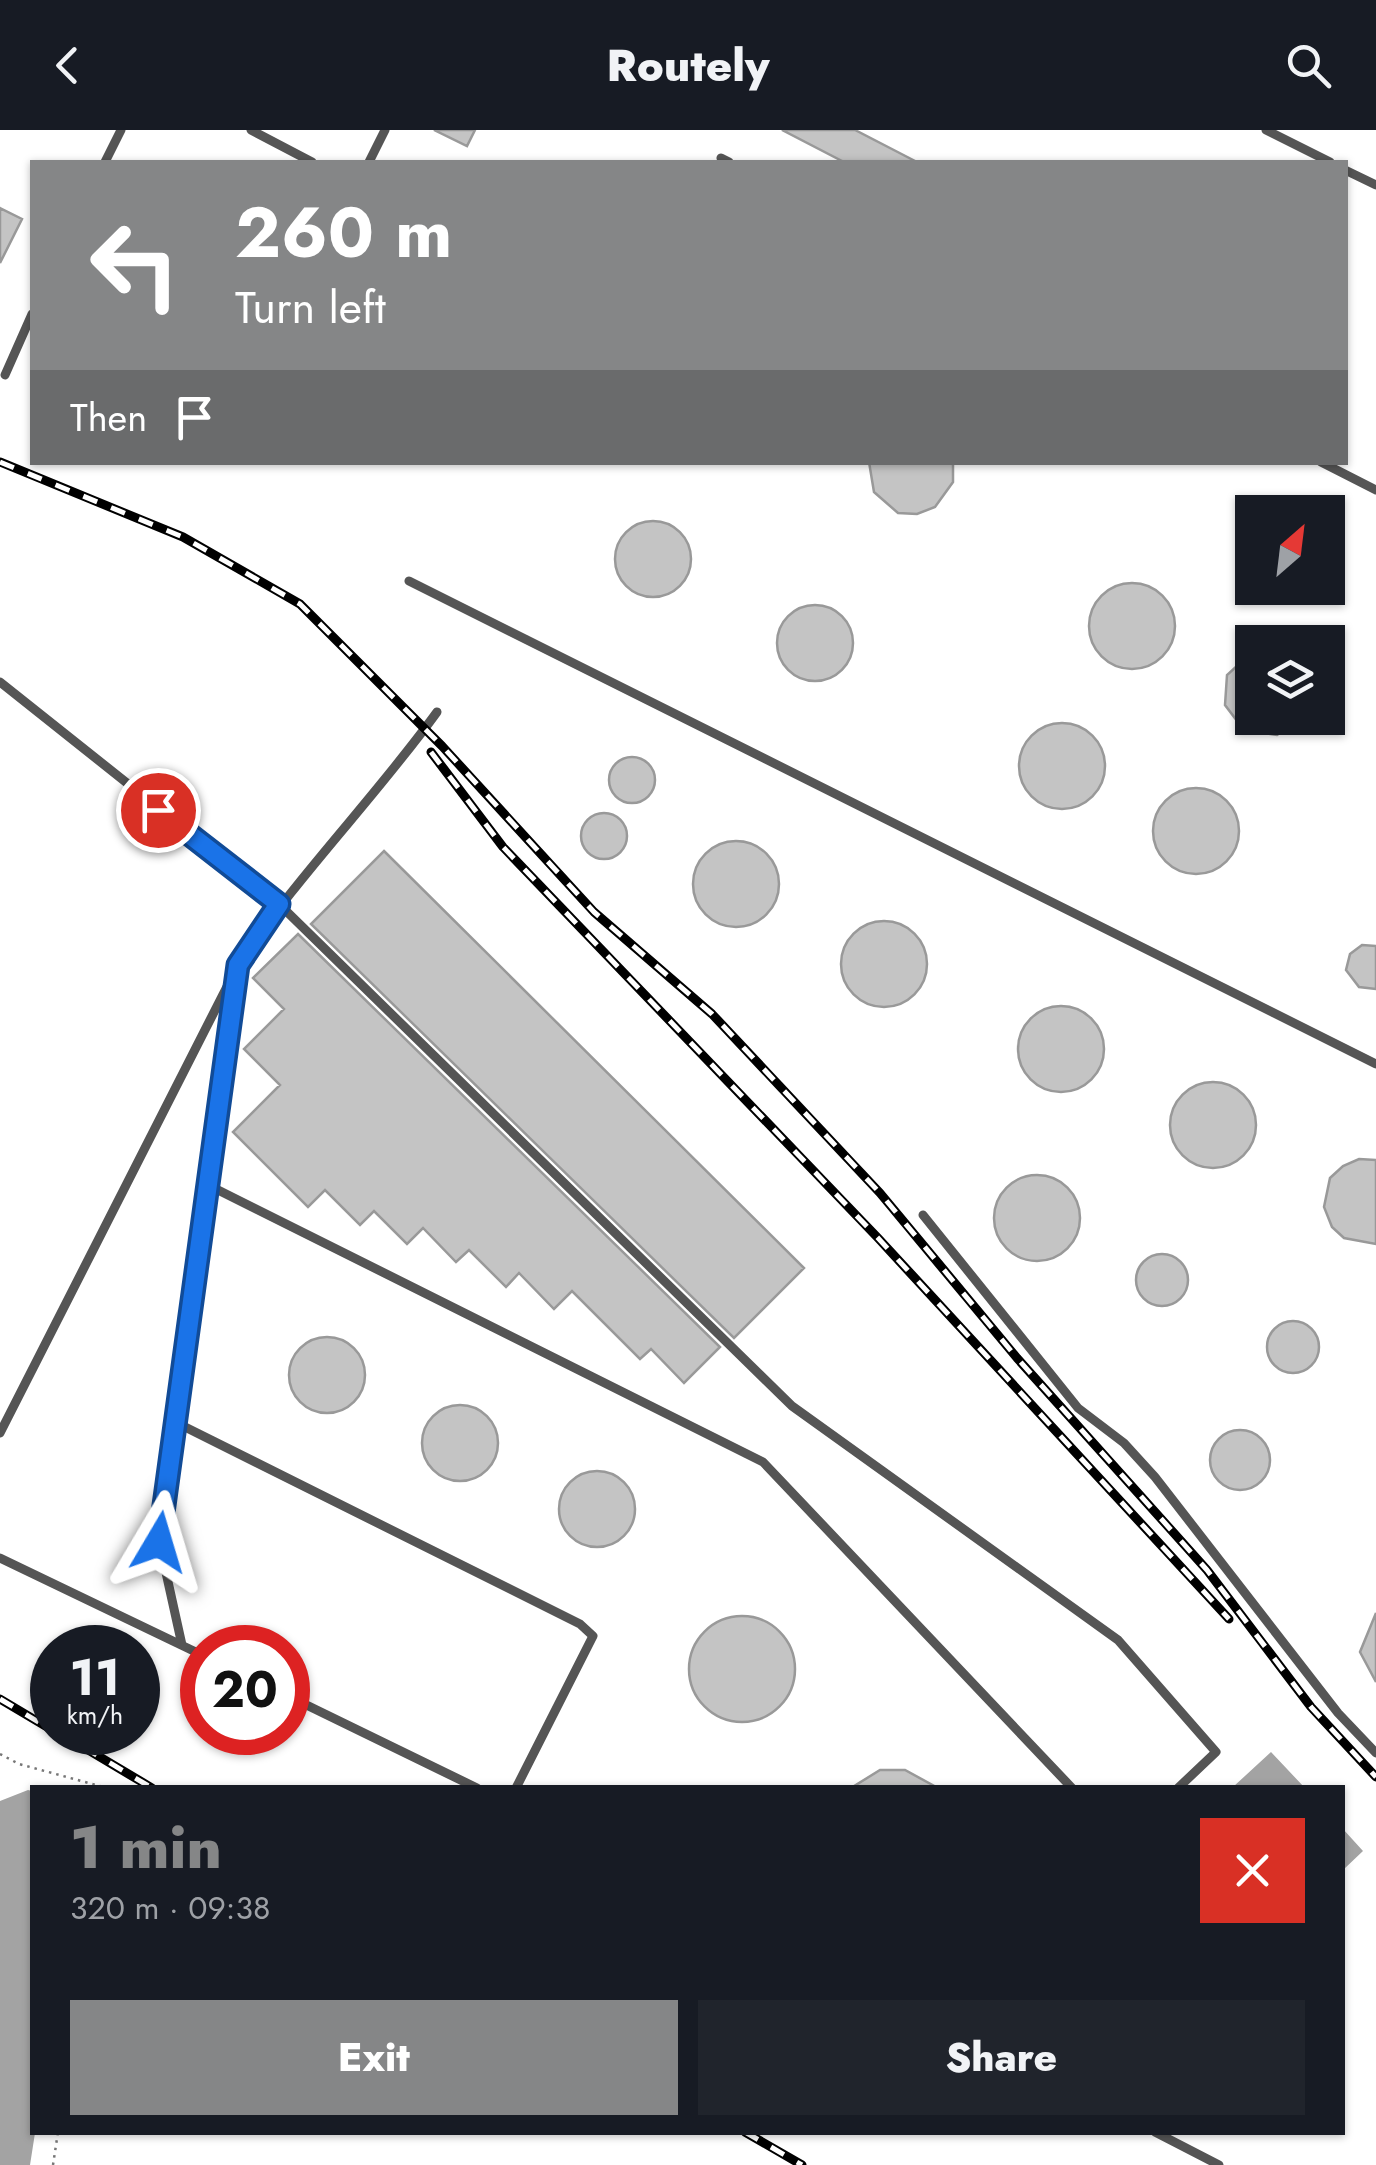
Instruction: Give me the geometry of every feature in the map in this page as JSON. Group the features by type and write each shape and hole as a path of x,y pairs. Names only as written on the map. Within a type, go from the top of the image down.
{"lane":[{"path":"106,160 121,130"},
{"path":"252,130 308,160"},
{"path":"369,160 385,130"},
{"path":"1266,130 1326,160"},
{"path":"1348,172 1376,186"},
{"path":"4,376 30,318"},
{"path":"1327,465 1376,490"},
{"path":"409,580 1376,1064"},
{"path":"0,682 279,904 792,1406 1118,1640 1216,1752 1181,1785"},
{"path":"0,1433 238,965 279,904 396,768 437,712"},
{"path":"180,1636 159,1542 238,965"},
{"path":"206,1184 763,1462 1069,1785"},
{"path":"923,1215 1078,1408 1124,1443 1155,1477 1338,1714 1376,1753"},
{"path":"174,1421 580,1624 593,1636 518,1785"},
{"path":"0,1558 180,1644"},
{"path":"310,1707 471,1785"},
{"path":"1161,2135 1219,2165"}],"path":[{"path":"0,1754 19,1764 97,1785"},
{"path":"53,2165 58,2135"}],"shaded area":[{"path":"1271,1752 1302,1785 1235,1785"},
{"path":"30,1790 30,2135 35,2135 30,2165 0,2165 0,1801"},
{"path":"1345,1831 1363,1851 1345,1868"}],"building":[{"path":"434,130 475,130 467,146"},
{"path":"782,130 855,130 913,160 840,160"},
{"path":"0,208 22,219 0,263"},
{"path":"870,465 953,465 953,482 935,507 917,514 898,513 874,492"},
{"path":"653,521 680,532 691,559 680,586 653,597 626,586 615,559 626,532"},
{"path":"1132,583 1162,596 1175,626 1162,656 1132,669 1102,656 1089,626 1102,596"},
{"path":"815,605 842,616 853,643 842,670 815,681 788,670 777,643 788,616"},
{"path":"1235,668 1235,718 1225,705 1227,675"},
{"path":"1062,723 1092,736 1105,766 1092,796 1062,809 1032,796 1019,766 1032,736"},
{"path":"632,757 648,764 655,780 648,796 632,803 616,796 609,780 616,764"},
{"path":"1196,788 1226,801 1239,831 1226,861 1196,874 1166,861 1153,831 1166,801"},
{"path":"604,813 620,820 627,836 620,852 604,859 588,852 581,836 588,820"},
{"path":"736,841 766,854 779,884 766,914 736,927 706,914 693,884 706,854"},
{"path":"384,851 804,1268 734,1338 311,924"},
{"path":"884,921 908,928 920,940 927,964 920,988 908,1000 884,1007 860,1000 848,988 841,964 848,940 860,928"},
{"path":"298,934 720,1347 684,1383 651,1349 640,1359 572,1291 554,1309 519,1273 506,1287 469,1250 456,1262 423,1228 407,1244 374,1211 360,1225 325,1190 308,1207 233,1132 280,1085 244,1049 284,1009 253,978"},
{"path":"1362,945 1376,946 1376,989 1359,987 1346,970 1350,954"},
{"path":"1061,1006 1085,1013 1097,1025 1104,1049 1097,1073 1085,1085 1061,1092 1037,1085 1025,1073 1018,1049 1025,1025 1037,1013"},
{"path":"1213,1082 1243,1095 1256,1125 1243,1155 1213,1168 1183,1155 1170,1125 1183,1095"},
{"path":"1359,1159 1376,1160 1376,1244 1344,1238 1332,1227 1324,1207 1330,1178"},
{"path":"1037,1175 1061,1182 1073,1194 1080,1218 1073,1242 1061,1254 1037,1261 1013,1254 1001,1242 994,1218 1001,1194 1013,1182"},
{"path":"1162,1254 1180,1262 1188,1280 1180,1298 1162,1306 1144,1298 1136,1280 1144,1262"},
{"path":"1293,1321 1311,1329 1319,1347 1311,1365 1293,1373 1275,1365 1267,1347 1275,1329"},
{"path":"327,1337 354,1348 365,1375 354,1402 327,1413 300,1402 289,1375 300,1348"},
{"path":"460,1405 487,1416 498,1443 487,1470 460,1481 433,1470 422,1443 433,1416"},
{"path":"1240,1430 1261,1439 1270,1460 1261,1481 1240,1490 1219,1481 1210,1460 1219,1439"},
{"path":"597,1471 624,1482 635,1509 624,1536 597,1547 570,1536 559,1509 570,1482"},
{"path":"1376,1613 1376,1682 1360,1652"},
{"path":"742,1616 762,1620 780,1631 791,1649 795,1669 791,1689 780,1707 762,1718 742,1722 722,1718 704,1707 693,1689 689,1669 693,1649 704,1631 722,1620"},
{"path":"880,1770 905,1770 932,1785 856,1785"}],"railway":[{"path":"0,462 183,537 300,604 442,746 594,912 712,1014 880,1193 1017,1358 1207,1570 1311,1707 1376,1777"},
{"path":"431,752 503,847 878,1238 1229,1619"},
{"path":"0,1699 30,1717"},
{"path":"97,1755 147,1785"},
{"path":"750,2135 802,2165"}],"route":[{"path":"158,810 279,904 238,965 159,1542"}]}
